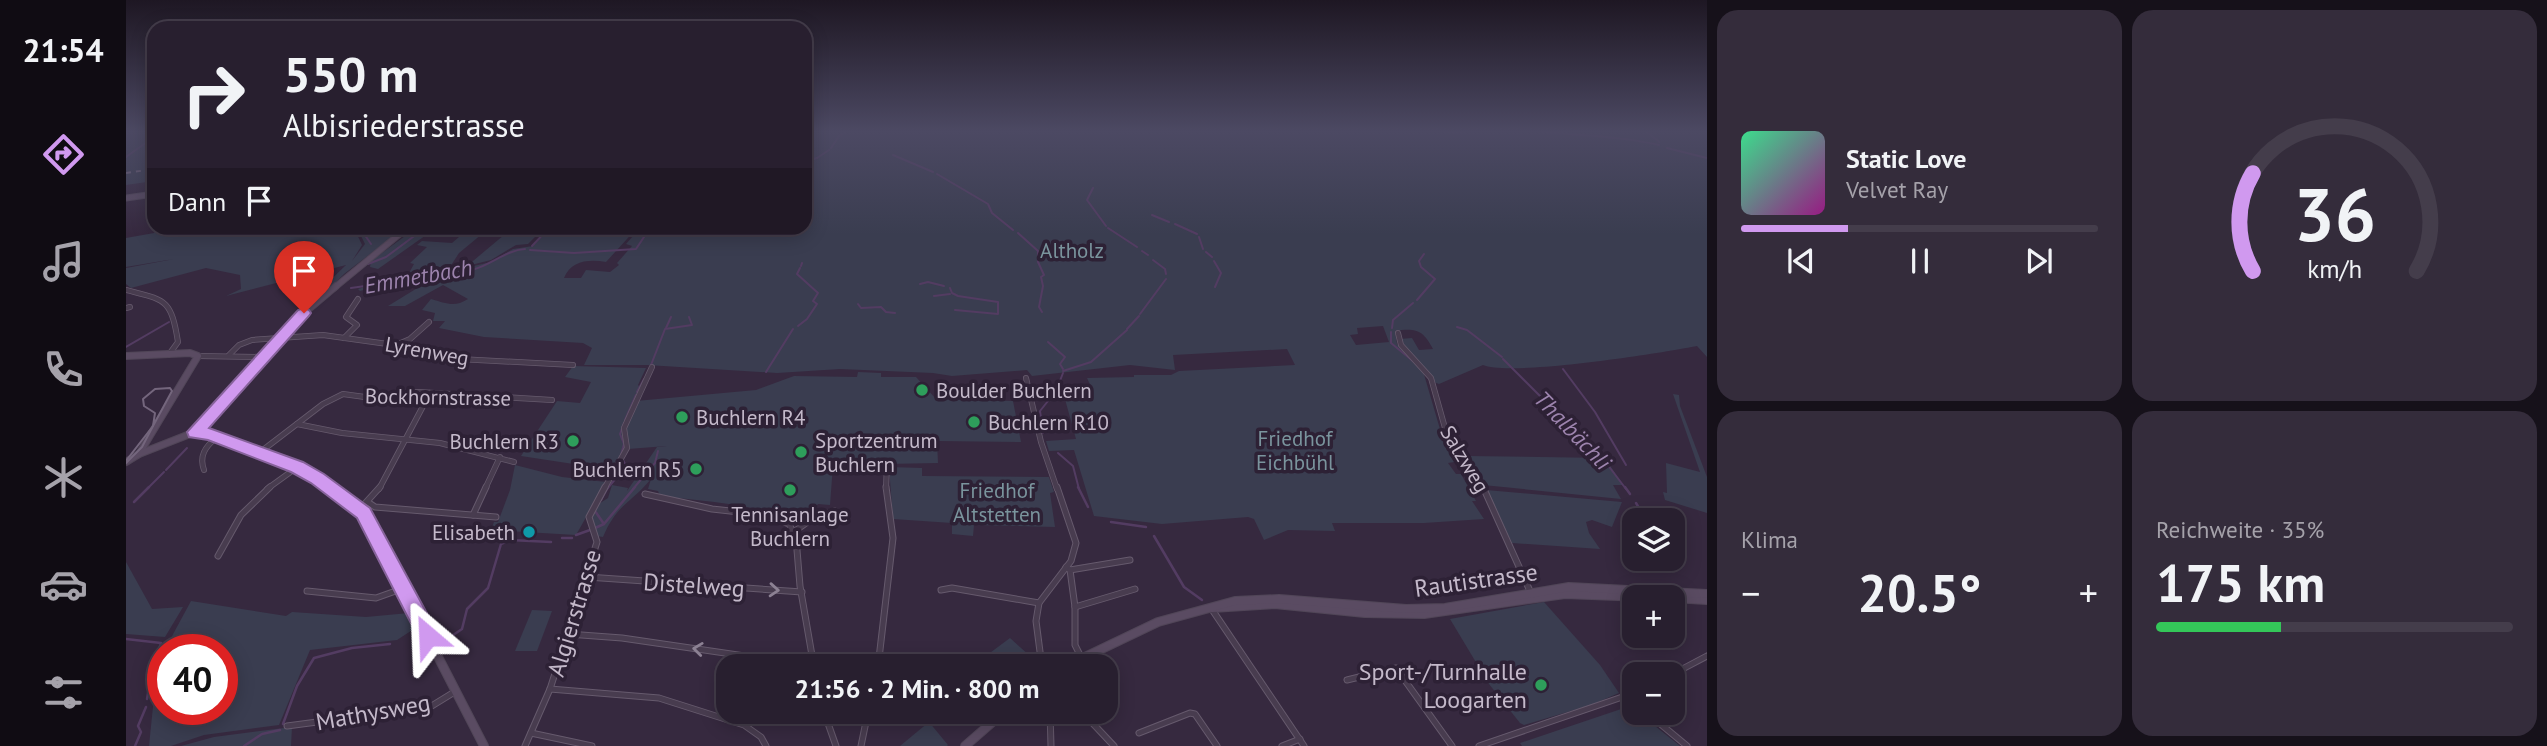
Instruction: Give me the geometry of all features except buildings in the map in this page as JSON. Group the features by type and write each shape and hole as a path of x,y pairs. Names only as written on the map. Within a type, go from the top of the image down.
{"street":[{"path":"126,198 147,195"},
{"path":"126,462 139,454 195,432 304,313 323,299 347,274 398,235"},
{"path":"126,290 156,295 168,310 176,325 178,342 169,354"},
{"path":"344,338 356,324 346,317 358,299"},
{"path":"396,345 410,339 429,322"},
{"name":"Salzweg","path":"1398,332 1401,345 1431,378 1444,428 1483,487 1532,594"},
{"name":"Lyrenweg","path":"229,355 239,345 252,340 314,335 396,345 459,359 573,365"},
{"path":"126,356 190,353 198,356 264,357"},
{"path":"139,454 198,356"},
{"name":"Algierstrasse","path":"525,746 550,689 597,542 589,517 627,448 624,428 652,368"},
{"path":"1027,378 1041,442 1074,534 1075,551 1068,569 1039,603 1036,621 1040,654"},
{"name":"Bockhornstrasse","path":"259,453 323,404 343,394 372,398 406,393 552,400"},
{"path":"359,510 369,503 388,475 404,438 430,394"},
{"path":"297,424 334,433 460,445 514,462"},
{"path":"195,432 217,437 297,467 317,478 359,510 373,528 484,746"},
{"path":"204,470 201,461 204,450 217,437"},
{"path":"473,515 500,457"},
{"path":"880,654 893,538 885,481 887,463"},
{"path":"218,556 231,527 246,507 297,467"},
{"path":"645,494 712,509 775,517 789,524 795,531 812,654"},
{"path":"369,503 375,507 496,517"},
{"path":"795,531 816,516 835,511"},
{"path":"1068,569 1130,560"},
{"path":"1068,569 1075,607 1075,645 1080,654"},
{"name":"Distelweg","path":"586,577 802,592"},
{"name":"Rautistrasse","path":"1088,654 1175,618 1210,608 1275,604 1365,613 1424,614 1458,611 1532,594 1588,587 1707,594"},
{"path":"307,591 376,598 404,588"},
{"path":"941,590 952,588 1039,603"},
{"path":"1075,607 1135,589"},
{"name":"Rautistrasse","path":"1532,594 1622,595"},
{"path":"1685,599 1707,600"},
{"path":"1210,608 1304,746"},
{"path":"568,634 622,638 732,654"},
{"path":"1685,668 1707,656"},
{"path":"1347,680 1396,668 1452,746"},
{"path":"550,689 659,698 744,725 753,730 766,746"},
{"name":"Mathysweg","path":"287,726 430,707 456,691"},
{"path":"1479,746 1622,697"},
{"path":"1139,733 1191,713 1195,714 1217,746"},
{"path":"828,724 836,746"},
{"path":"861,746 866,724"},
{"path":"965,746 990,724"},
{"path":"1050,724 1051,746"},
{"path":"1093,724 1114,746"},
{"path":"1661,725 1686,746"},
{"path":"531,733 592,746"},
{"path":"1282,746 1300,739"}],"green space":[{"path":"126,165 147,165 147,182 126,185"},
{"name":"Altholz","path":"812,165 1707,165 1707,357 1697,346 1553,366 1499,368 1483,365 1439,384 1434,382 1400,339 1412,338 1419,350 1433,349 1426,338 1414,330 1395,331 1397,344 1423,371 1442,436 1460,461 1448,463 1456,474 1461,474 1476,501 1472,501 1484,519 1424,523 1332,523 1335,531 1288,530 1264,540 1254,519 1248,517 1162,524 1094,516 1074,450 1049,451 1046,441 1076,439 1063,392 1093,391 1087,378 1171,375 1179,371 1295,365 1287,349 1173,355 1175,370 1130,365 1032,376 1027,370 952,376 840,369 777,373 647,365 584,365 592,348 583,343 484,337 439,328 445,321 433,321 435,313 422,310 431,299 454,304 468,299 443,285 405,306 388,306 432,279 453,274 452,271 491,262 513,249 533,246 543,235 631,235 606,262 581,263 571,268 564,278 581,278 586,270 610,272 619,265 617,263 632,246 626,244 634,235 812,235","holes":["1383,326 1389,342 1356,345 1350,335 1358,334 1357,328"]},
{"path":"147,234 357,235 362,245 352,261 365,244 360,235 395,235 344,274 323,295 317,293 346,265 226,296 241,289 240,275 206,268 131,288 126,284 126,268 174,259 126,267 126,238"},
{"path":"406,235 426,235 378,269 370,267 371,261"},
{"path":"461,235 481,235 459,253 450,267 430,267 428,272 433,277 399,280 360,291 358,289 409,273 414,264 410,263 427,247 417,245 422,241 452,243"},
{"path":"504,235 537,235 528,244 516,245 491,260 467,266"},
{"name":"Sportzentrum Buchlern","path":"573,366 646,368 638,385 641,388 636,401 756,390 794,376 857,377 858,372 881,373 881,377 916,377 936,399 1013,401 1021,442 937,441 938,463 833,465 830,505 818,504 800,527 775,513 660,496 658,491 648,489 651,479 613,518 603,537 596,536 591,523 594,507 608,498 612,485 628,488 627,491 657,447 667,446 628,449 617,462 593,467 521,456 557,401 580,403 591,382 565,377"},
{"path":"1673,394 1679,395 1680,406 1707,477 1707,513 1665,500 1663,492 1667,493 1666,463 1700,472"},
{"path":"1466,456 1605,458 1623,485 1613,485 1621,499 1483,485"},
{"path":"515,465 562,477 606,482 576,535 491,530 494,522 498,522 510,490"},
{"name":"Friedhof Altstetten","path":"889,467 922,468 922,476 1049,477 1054,492 1050,493 1055,527 974,525 973,536 952,534 952,523 893,519"},
{"path":"1486,490 1622,502 1612,527 1592,520 1586,522 1589,533 1600,549 1512,543"},
{"path":"126,562 152,609 183,607 167,634 126,634"},
{"path":"191,601 286,616 292,612 366,617 409,613 417,627 397,640 310,650 279,725 204,735 171,746 149,746 151,725 238,725 238,634 173,634"},
{"path":"1544,602 1600,665 1619,693 1591,705 1524,725 1489,684 1450,619"},
{"path":"532,610 552,611 537,651 515,651"},
{"path":"1010,638 1028,654 988,654"},
{"path":"1622,709 1622,725 1654,725 1680,746 1522,746 1520,743"},
{"path":"927,724 931,724 948,745 947,746 900,746"},
{"path":"292,727 291,746 181,746 214,737"}],"waterway":[{"path":"916,165 933,172"},
{"path":"937,174 988,204 992,213 1013,230"},
{"path":"1093,188 1087,200 1106,226"},
{"path":"1152,215 1169,222"},
{"path":"1175,224 1197,234"},
{"path":"1108,228 1137,247"},
{"path":"1018,233 1038,251 1038,262 1044,275 1041,277 1043,286 1039,307 1042,312"},
{"path":"365,235 371,244"},
{"path":"368,264 386,257 416,235"},
{"path":"532,246 542,235"},
{"name":"Emmetbach","path":"530,250 574,253 636,249 645,235"},
{"path":"1199,237 1203,249"},
{"name":"Emmetbach","path":"351,288 475,269 525,249"},
{"path":"1142,251 1148,255"},
{"path":"1206,252 1212,257"},
{"path":"1417,300 1435,279 1421,267 1419,261 1424,254"},
{"path":"1153,260 1165,269 1166,274"},
{"path":"1214,261 1221,273 1215,287"},
{"path":"798,326 807,319 817,304 813,301 818,293 797,274 800,268"},
{"path":"1140,314 1166,279"},
{"path":"920,284 928,282 944,286"},
{"path":"950,288 952,293 958,296 998,302 998,314 955,310"},
{"path":"934,296 950,294"},
{"path":"1392,328 1393,320 1413,303"},
{"path":"858,304 861,308 881,307 886,312 895,313"},
{"path":"1127,329 1139,316"},
{"path":"666,328 671,317"},
{"path":"651,365 665,329 692,325 689,317"},
{"path":"126,347 169,322"},
{"path":"1457,327 1467,330 1502,357"},
{"path":"766,372 793,329"},
{"path":"1063,371 1091,362 1127,330"},
{"path":"1391,332 1391,343 1414,362"},
{"path":"1048,342 1065,357 1060,364 1063,369"},
{"path":"1503,359 1511,367"},
{"name":"Thalbächli","path":"1512,368 1604,460 1626,489"},
{"name":"Thalbächli","path":"1563,369 1595,412 1626,465"},
{"path":"1043,433 1040,411 1056,391 1063,373"},
{"path":"637,392 644,379"},
{"path":"625,420 636,395"},
{"path":"620,458 624,444 620,434 624,423"},
{"path":"166,470 187,448"},
{"path":"633,489 655,463 658,451"},
{"path":"1058,453 1073,466 1079,489"},
{"path":"607,489 626,466 623,460"},
{"path":"134,502 164,472"},
{"path":"601,500 608,487"},
{"path":"604,524 635,487"},
{"name":"Thalbächli","path":"1625,487 1630,494"},
{"path":"1079,489 1088,507"},
{"name":"Thalbächli","path":"1636,503 1639,508"},
{"path":"595,511 604,524"},
{"path":"1111,522 1146,527"},
{"path":"595,528 604,524"},
{"path":"576,535 590,530"},
{"path":"1154,536 1184,587 1202,600"},
{"path":"562,538 572,538"},
{"path":"443,642 462,629 467,609 488,588 501,544 510,540 551,542"},
{"path":"126,639 147,641"},
{"path":"283,724 297,686 314,658 352,648 390,644"},
{"path":"135,746 141,732 138,726 146,707"},
{"path":"244,746 262,734 280,730"}],"tram line":[{"path":"170,388 172,391 153,426 155,413 144,406 143,399 155,389 170,388"},
{"path":"126,461 153,426"},
{"path":"126,463 142,447 153,426"}],"railway":[{"path":"126,173 147,170"}],"place":[{"name":"Boulder Buchlern","path":"922,390"},
{"name":"Buchlern R4","path":"682,417"},
{"name":"Buchlern R10","path":"974,422"},
{"name":"Buchlern R3","path":"573,441"},
{"name":"Sportzentrum Buchlern","path":"801,452"},
{"name":"Buchlern R5","path":"696,469"},
{"name":"Tennisanlage Buchlern","path":"790,490"},
{"name":"Elisabeth","path":"529,532"},
{"name":"Sport-/Turnhalle Loogarten","path":"1541,685"}],"route":[{"path":"304,313 295,326 195,432 203,432 297,467 317,478 363,513 428,636"}],"park label":[{"name":"Friedhof Eichbühl","path":"1295,450"}]}
